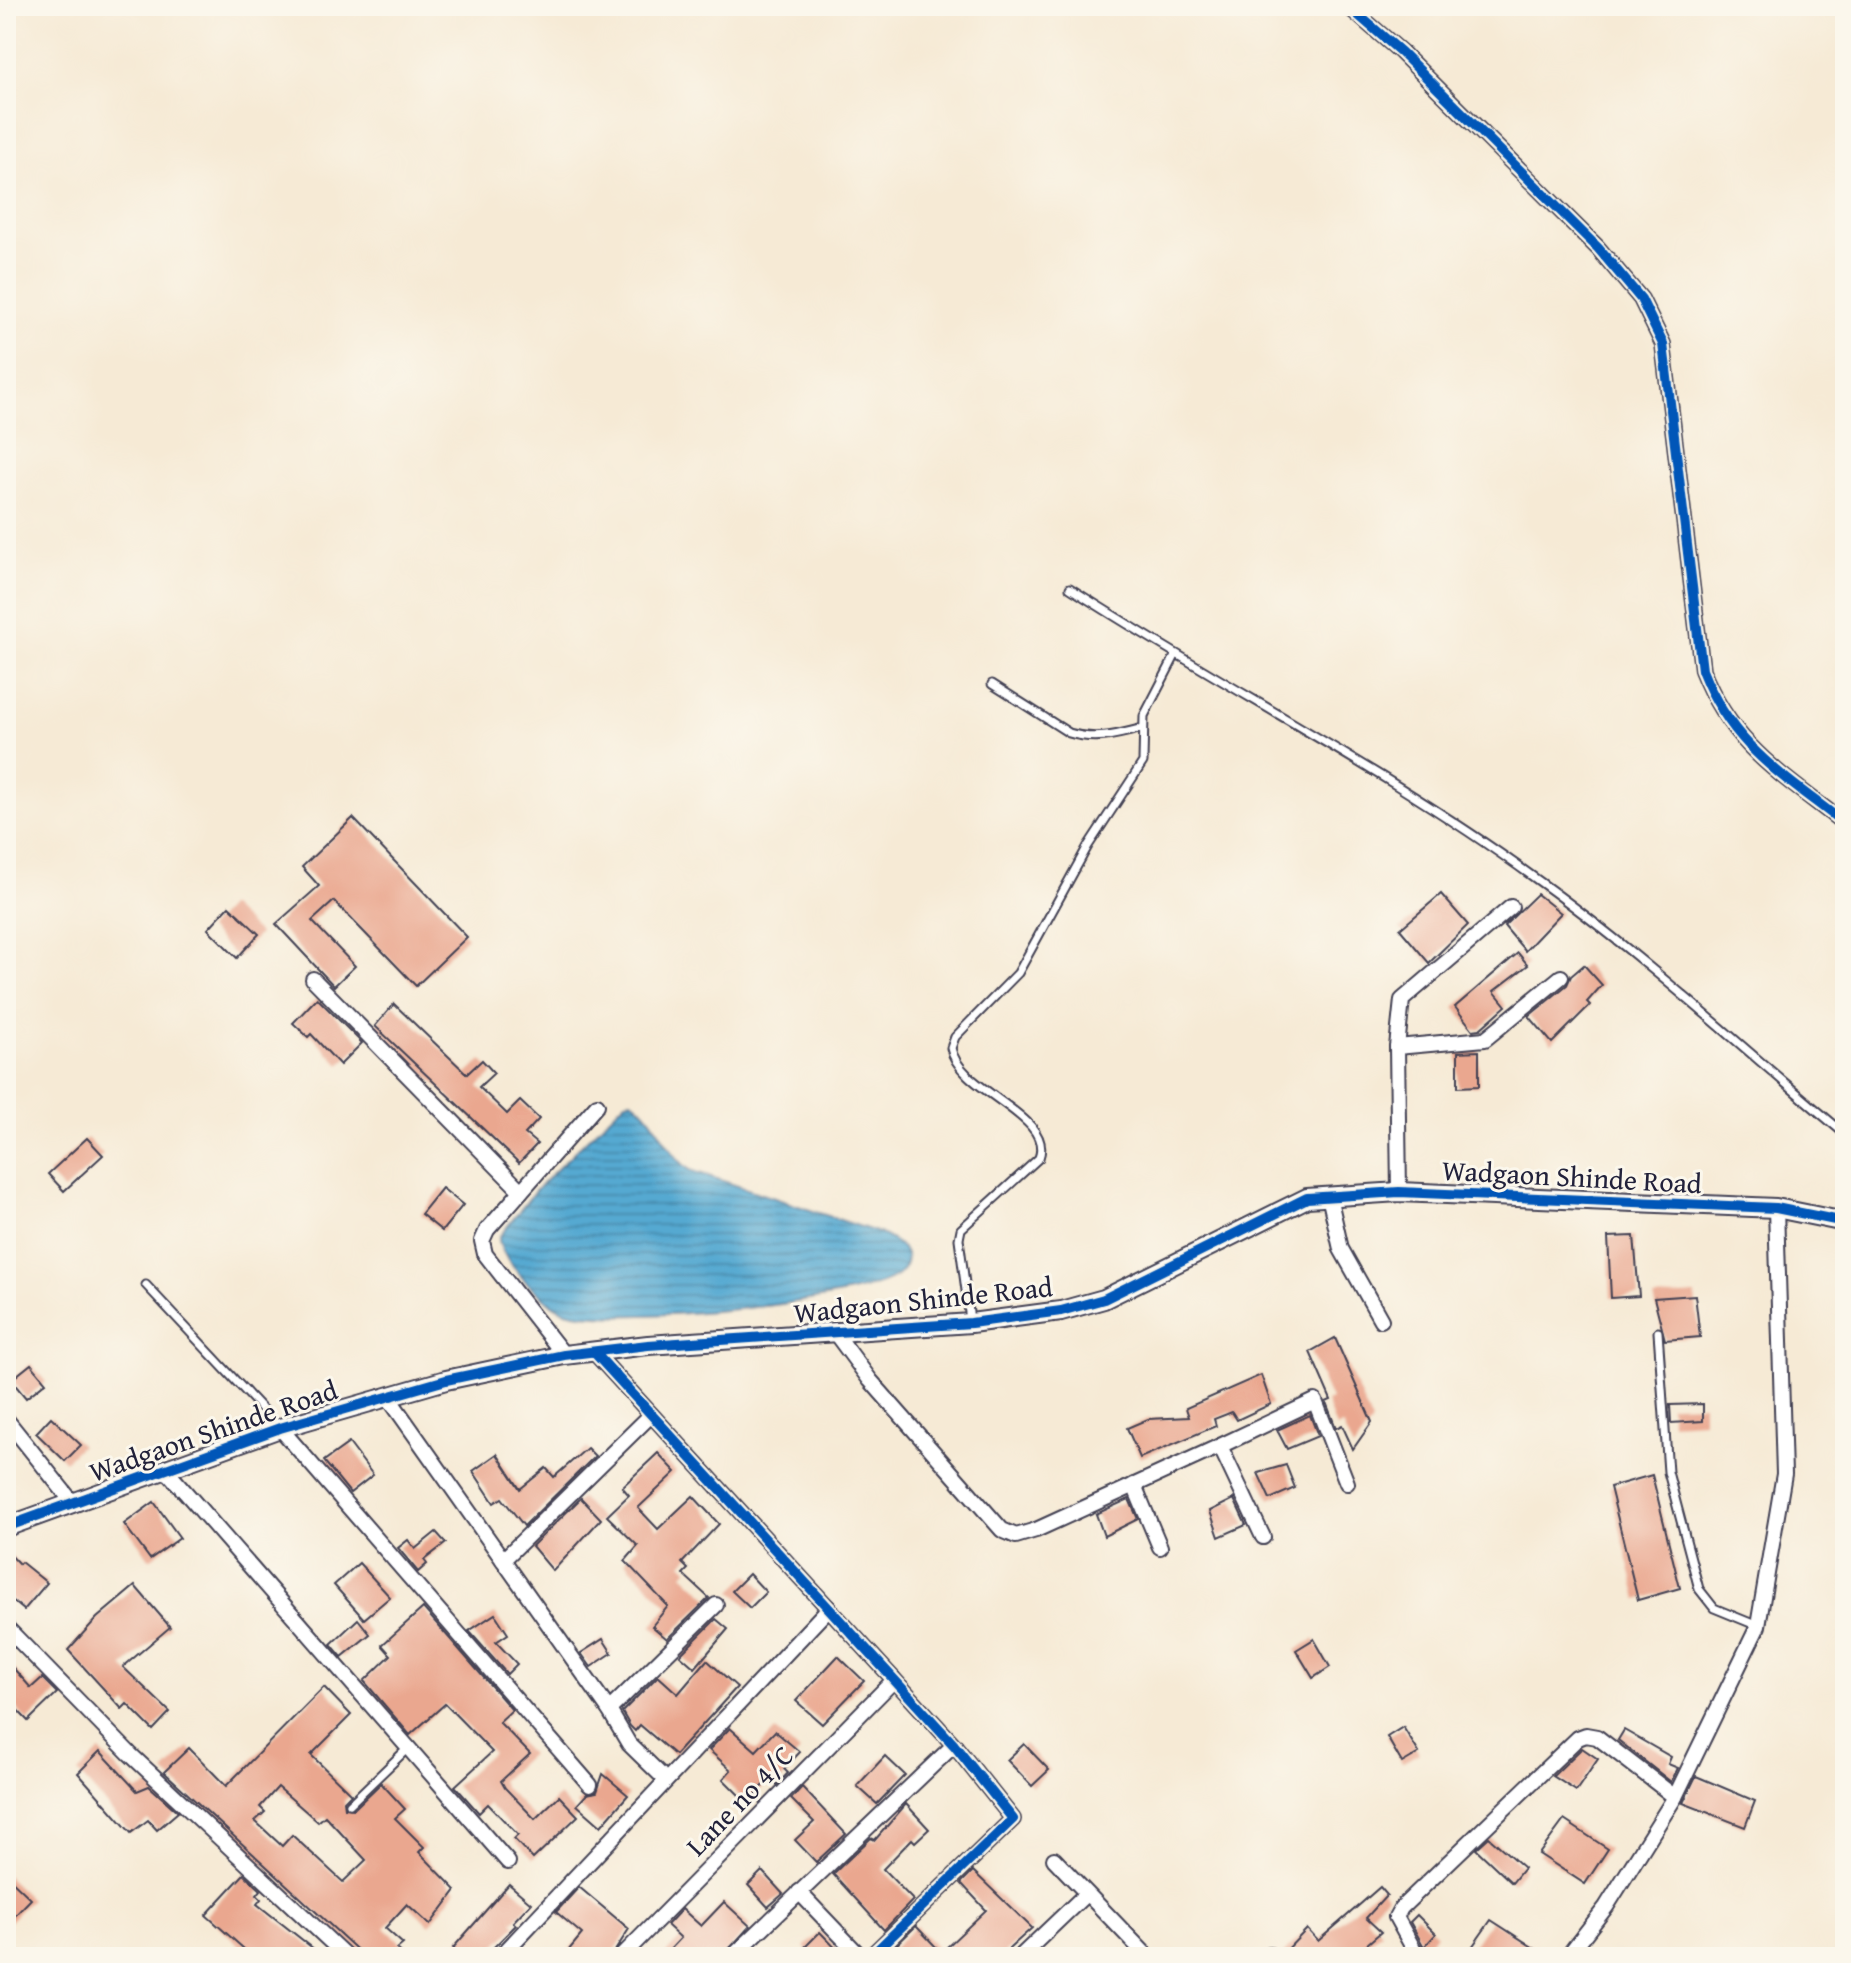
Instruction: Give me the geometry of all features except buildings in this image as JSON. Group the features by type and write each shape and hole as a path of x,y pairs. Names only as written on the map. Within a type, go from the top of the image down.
{"street":[{"path":"1348,6 1401,52 1598,248 1641,299 1663,344 1702,670 1710,693 1742,742 1845,824"},
{"path":"1399,1192 1397,1047 1400,1010 1409,992 1511,907"},
{"path":"1397,1047 1485,1039 1561,977"},
{"path":"313,979 521,1191"},
{"path":"564,1355 485,1254 482,1241 487,1230 597,1105"},
{"name":"Wadgaon Shinde Road","path":"6,1527 280,1428 388,1397 564,1355 971,1323 1061,1311 1104,1299 1307,1198 1399,1192 1776,1208 1845,1222"},
{"path":"1329,1196 1341,1249 1381,1320"},
{"path":"1575,1954 1675,1797 1758,1626 1784,1474 1776,1208"},
{"path":"836,1334 870,1380 1002,1530 1016,1536 1036,1530 1315,1401 1347,1483"},
{"path":"594,1352 954,1745 1013,1819 870,1957"},
{"path":"388,1397 609,1710 629,1744 666,1780"},
{"path":"503,1560 651,1415"},
{"path":"6,1419 73,1503"},
{"path":"280,1428 590,1785"},
{"path":"1220,1446 1263,1537"},
{"path":"166,1470 508,1862"},
{"path":"1134,1485 1160,1547"},
{"path":"609,1710 716,1605"},
{"path":"500,1957 829,1608"},
{"path":"6,1627 130,1754 337,1954"},
{"name":"Lane no 4/C","path":"621,1957 894,1680"},
{"path":"1418,1957 1399,1927 1396,1917 1401,1908 1578,1738 1586,1735 1597,1737 1675,1797"},
{"path":"732,1957 954,1745"},
{"path":"1054,1859 1148,1957"},
{"path":"799,1892 861,1957"},
{"path":"1020,1957 1086,1894"}],"lane":[{"path":"1070,588 1175,656 1376,771 1532,875 1845,1134"},
{"path":"971,1323 959,1239 961,1229 1039,1158 1042,1142 1039,1133 1027,1121 959,1070 951,1048 955,1037 1026,962 1088,846 1143,762 1146,751 1144,716 1175,656"},
{"path":"992,684 1069,733 1101,739 1143,728"},
{"path":"146,1285 280,1428"},
{"path":"1658,1332 1668,1472 1699,1589 1714,1608 1758,1626"},
{"path":"350,1804 408,1748"}],"water":[{"path":"632,1100 649,1116 674,1154 690,1170 879,1233 905,1253 907,1259 901,1272 881,1283 844,1294 740,1309 591,1315 557,1307 514,1268 506,1257 499,1237 536,1190 626,1101"}],"cycle path":[{"path":"1348,6 1401,52 1598,248 1641,299 1663,344 1702,670 1714,697 1744,740 1780,774 1845,824"},
{"path":"6,1527 280,1428 446,1380 564,1355 648,1345 971,1323 1061,1311 1104,1299 1307,1198 1399,1192 1776,1208 1845,1222"},
{"path":"594,1352 954,1745 1013,1819 870,1957"}]}
